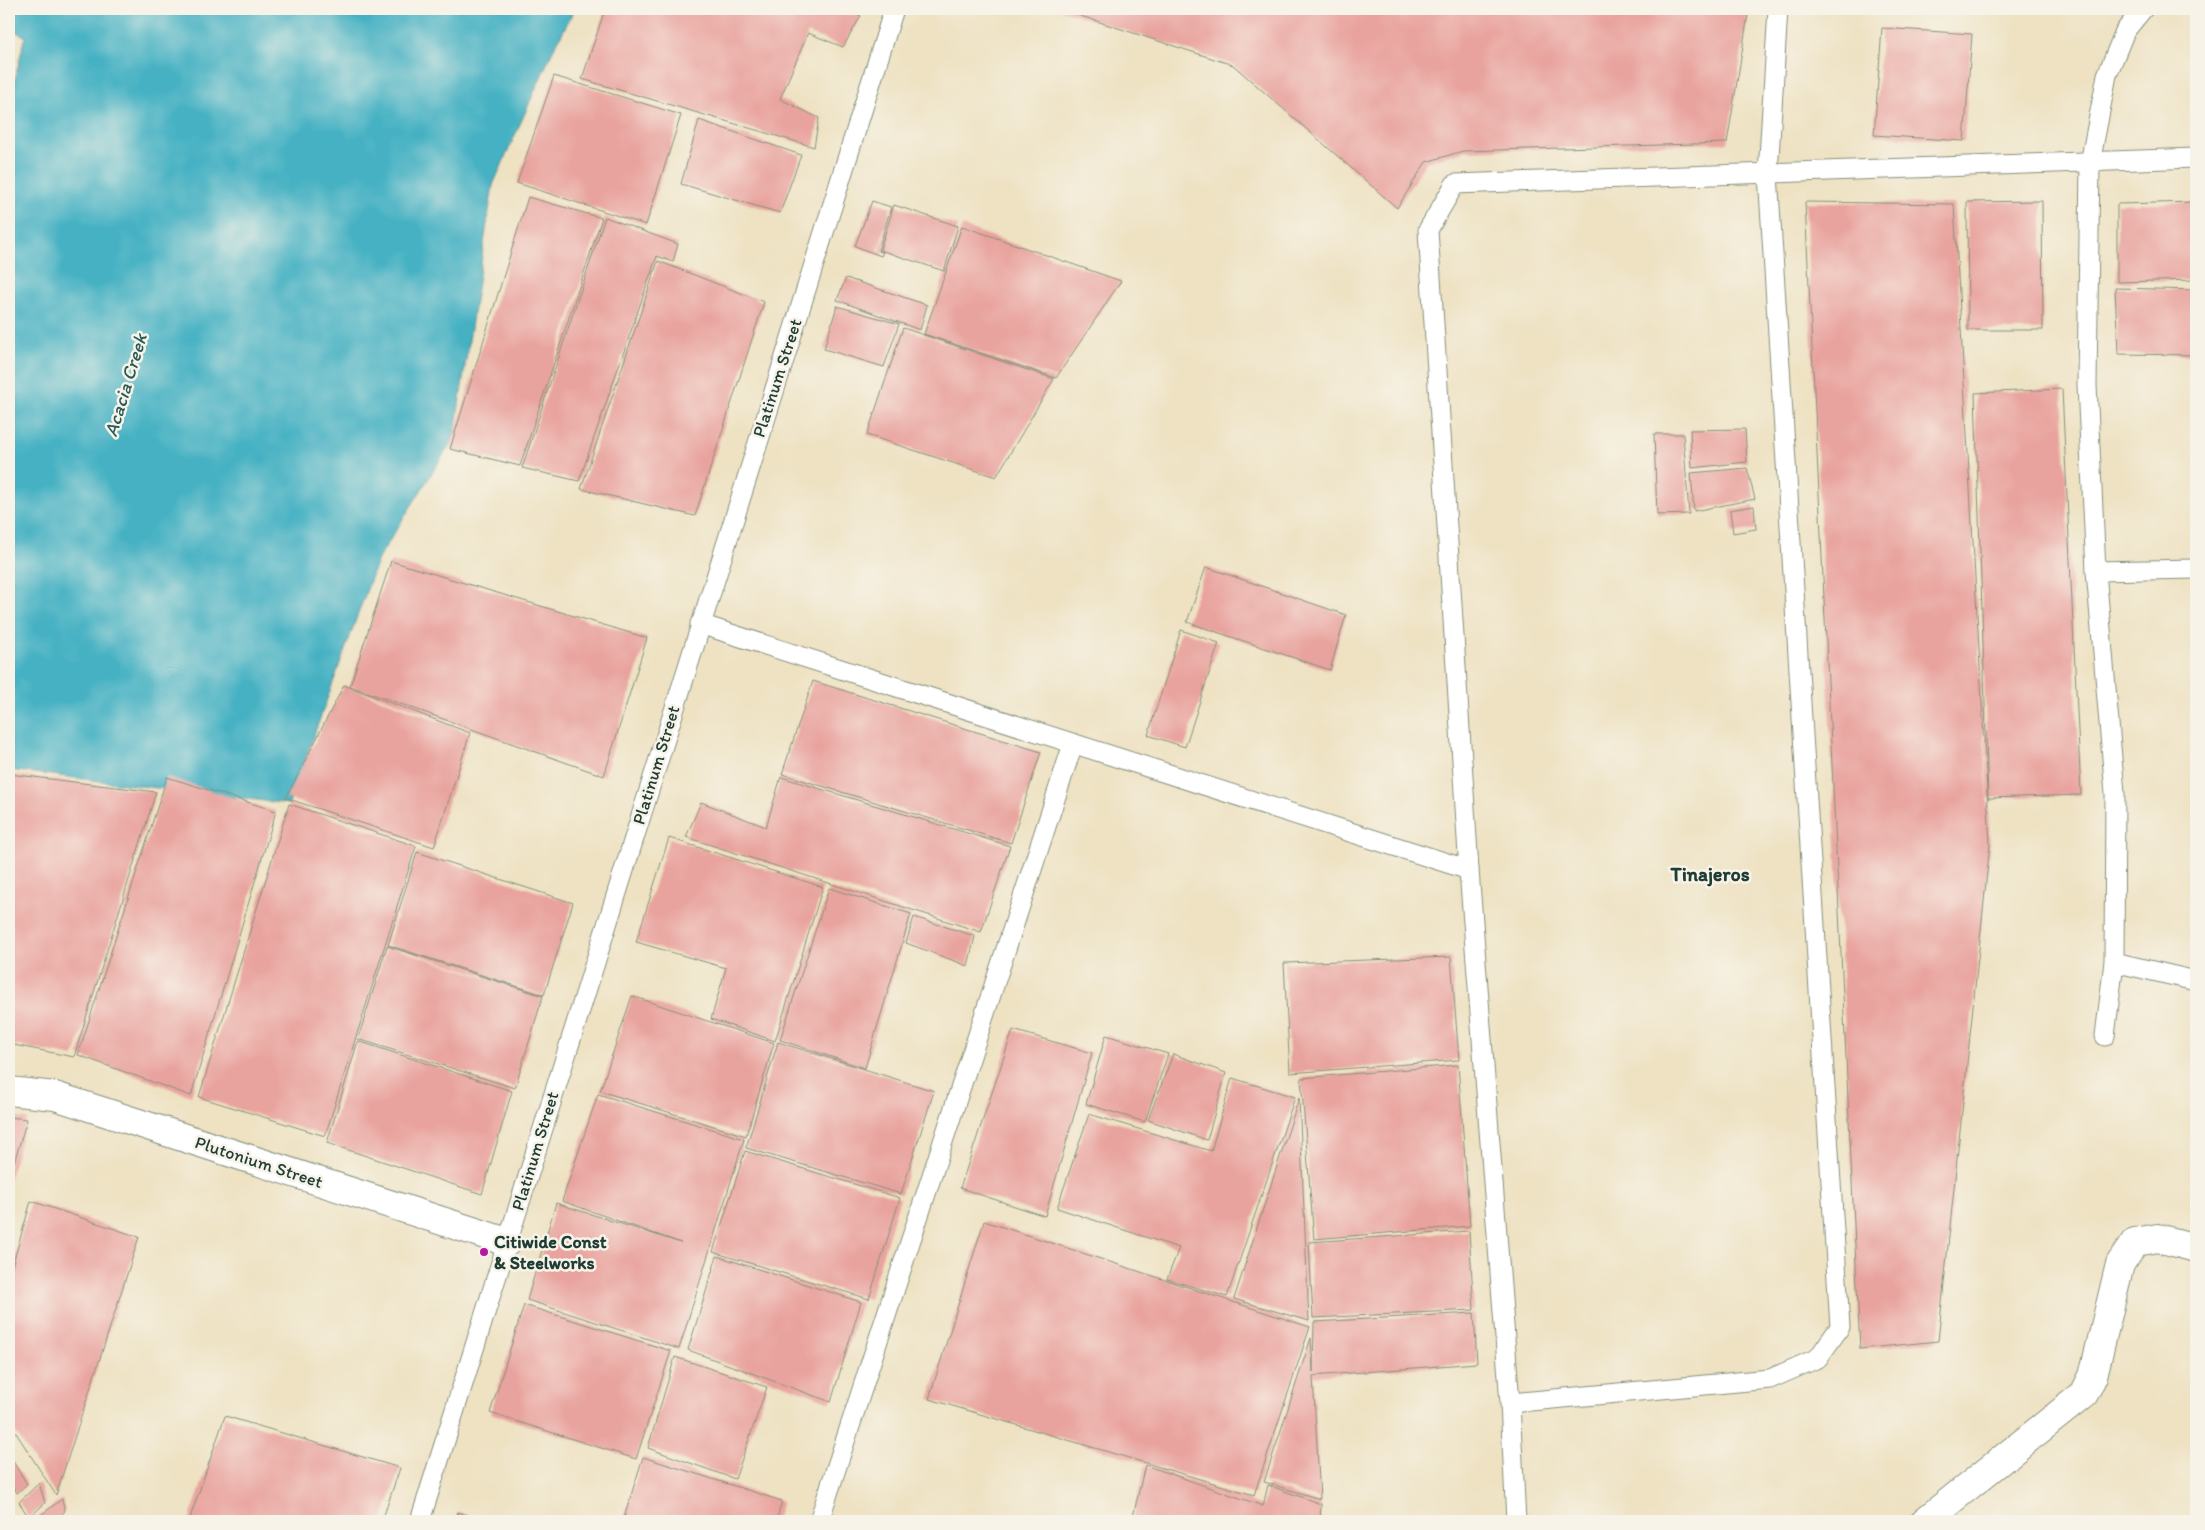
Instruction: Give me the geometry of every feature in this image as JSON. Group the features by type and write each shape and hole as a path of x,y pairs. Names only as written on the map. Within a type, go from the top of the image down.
{"street":[{"name":"Plutonium Street","path":"9,1091 55,1096 507,1242"},
{"path":"1925,1521 2084,1394 2093,1376 2120,1264 2136,1242 2158,1238 2196,1248"}],"lane":[{"name":"Platinum Street","path":"420,1521 894,9"},
{"path":"1510,1403 1770,1379 1818,1358 1840,1327 1768,174 1778,9"},
{"path":"2105,1036 2114,962 2115,793 2096,571 2087,385 2090,163 2107,75 2125,31 2143,9"},
{"path":"1516,1521 1510,1403 1469,870 1428,230 1455,184 2196,158"},
{"path":"2096,571 2196,569"},
{"path":"700,624 1469,870"},
{"path":"819,1521 1073,744"},
{"path":"2114,962 2196,981"}],"water":[{"name":"Acacia Creek","path":"9,9 575,9 552,52 493,185 454,438 378,559 289,804 9,770 9,105 25,36 9,29"}],"building":[{"path":"605,9 840,9 861,16 843,47 808,33 780,99 819,118 814,147 582,79"},
{"path":"1059,9 1749,9 1727,143 1463,151 1426,162 1397,208 1233,65"},
{"path":"1882,28 1972,34 1964,141 1874,135"},
{"path":"554,76 681,115 646,225 517,183"},
{"path":"699,120 801,155 780,213 681,184"},
{"path":"528,197 602,218 520,466 450,449"},
{"path":"872,201 891,207 878,251 883,252 881,256 855,246"},
{"path":"2042,201 2043,330 1968,330 1967,202"},
{"path":"1805,202 1954,204 1990,844 1938,1341 1860,1349"},
{"path":"2196,202 2196,280 2117,282 2117,204"},
{"path":"894,205 958,226 944,271 880,250"},
{"path":"605,217 678,244 673,262 657,256 579,481 522,468"},
{"path":"962,226 1121,281 1056,378 924,334"},
{"path":"658,261 764,302 695,516 581,489"},
{"path":"846,278 927,305 920,330 837,300"},
{"path":"2115,288 2196,290 2196,355 2118,354"},
{"path":"837,306 899,324 884,367 824,349"},
{"path":"903,328 1054,379 996,477 867,435"},
{"path":"2062,389 2081,795 1988,798 1975,393"},
{"path":"1745,429 1747,462 1692,468 1690,430"},
{"path":"1654,434 1683,434 1689,514 1657,515"},
{"path":"1747,468 1755,499 1694,511 1691,473"},
{"path":"1754,506 1756,529 1733,533 1730,510"},
{"path":"391,561 647,638 604,776 350,686"},
{"path":"1206,567 1346,615 1330,670 1187,622"},
{"path":"1181,630 1219,643 1185,747 1148,735"},
{"path":"813,681 1041,752 1011,843 782,774"},
{"path":"344,685 470,733 434,847 286,798"},
{"path":"9,774 156,792 74,1057 9,1044"},
{"path":"167,777 276,811 191,1096 78,1055"},
{"path":"781,777 1010,846 981,932 686,837 701,802 766,827"},
{"path":"289,804 416,846 325,1136 199,1097"},
{"path":"669,838 823,887 775,1041 711,1019 726,968 636,942"},
{"path":"417,852 573,903 544,995 388,945"},
{"path":"829,888 911,914 865,1068 780,1040"},
{"path":"914,917 975,936 968,966 906,943"},
{"path":"387,946 543,996 515,1088 358,1039"},
{"path":"1451,957 1459,1060 1290,1073 1284,963"},
{"path":"632,996 774,1043 746,1136 600,1091"},
{"path":"1013,1030 1092,1053 1045,1216 960,1188"},
{"path":"1106,1035 1168,1054 1145,1122 1086,1104"},
{"path":"358,1041 512,1091 482,1194 327,1143"},
{"path":"778,1042 934,1091 901,1194 746,1148"},
{"path":"1173,1054 1226,1073 1207,1140 1148,1120"},
{"path":"1458,1065 1470,1226 1314,1239 1301,1078"},
{"path":"1232,1078 1295,1097 1227,1297 1167,1279 1179,1248 1057,1208 1089,1114 1211,1151"},
{"path":"598,1094 744,1139 679,1349 527,1300 556,1203 681,1243 562,1201"},
{"path":"1299,1098 1309,1321 1234,1299"},
{"path":"9,1117 27,1119 9,1180"},
{"path":"745,1151 900,1198 869,1299 713,1252"},
{"path":"31,1201 139,1237 56,1495 9,1422 9,1277"},
{"path":"984,1221 1310,1327 1254,1495 929,1399"},
{"path":"1469,1231 1474,1310 1313,1318 1309,1242"},
{"path":"717,1256 861,1302 831,1402 688,1350"},
{"path":"524,1305 671,1351 636,1459 490,1413"},
{"path":"1474,1313 1477,1363 1313,1376 1320,1499 1264,1482 1311,1338 1313,1372 1314,1322"},
{"path":"675,1357 767,1387 735,1479 648,1448"},
{"path":"225,1416 400,1468 382,1521 189,1521"},
{"path":"643,1457 782,1501 776,1521 623,1521"},
{"path":"12,1460 27,1484 17,1493 9,1482 9,1464"},
{"path":"1145,1465 1263,1506 1268,1485 1321,1504 1320,1521 1132,1521"},
{"path":"39,1483 45,1503 29,1518 19,1502"},
{"path":"62,1499 65,1511 54,1521 33,1521"},
{"path":"458,1512 485,1521 455,1521"}],"place":[{"name":"Citiwide Const & Steelworks","path":"484,1252"}],"district":[{"name":"Tinajeros","path":"1710,874"}]}
